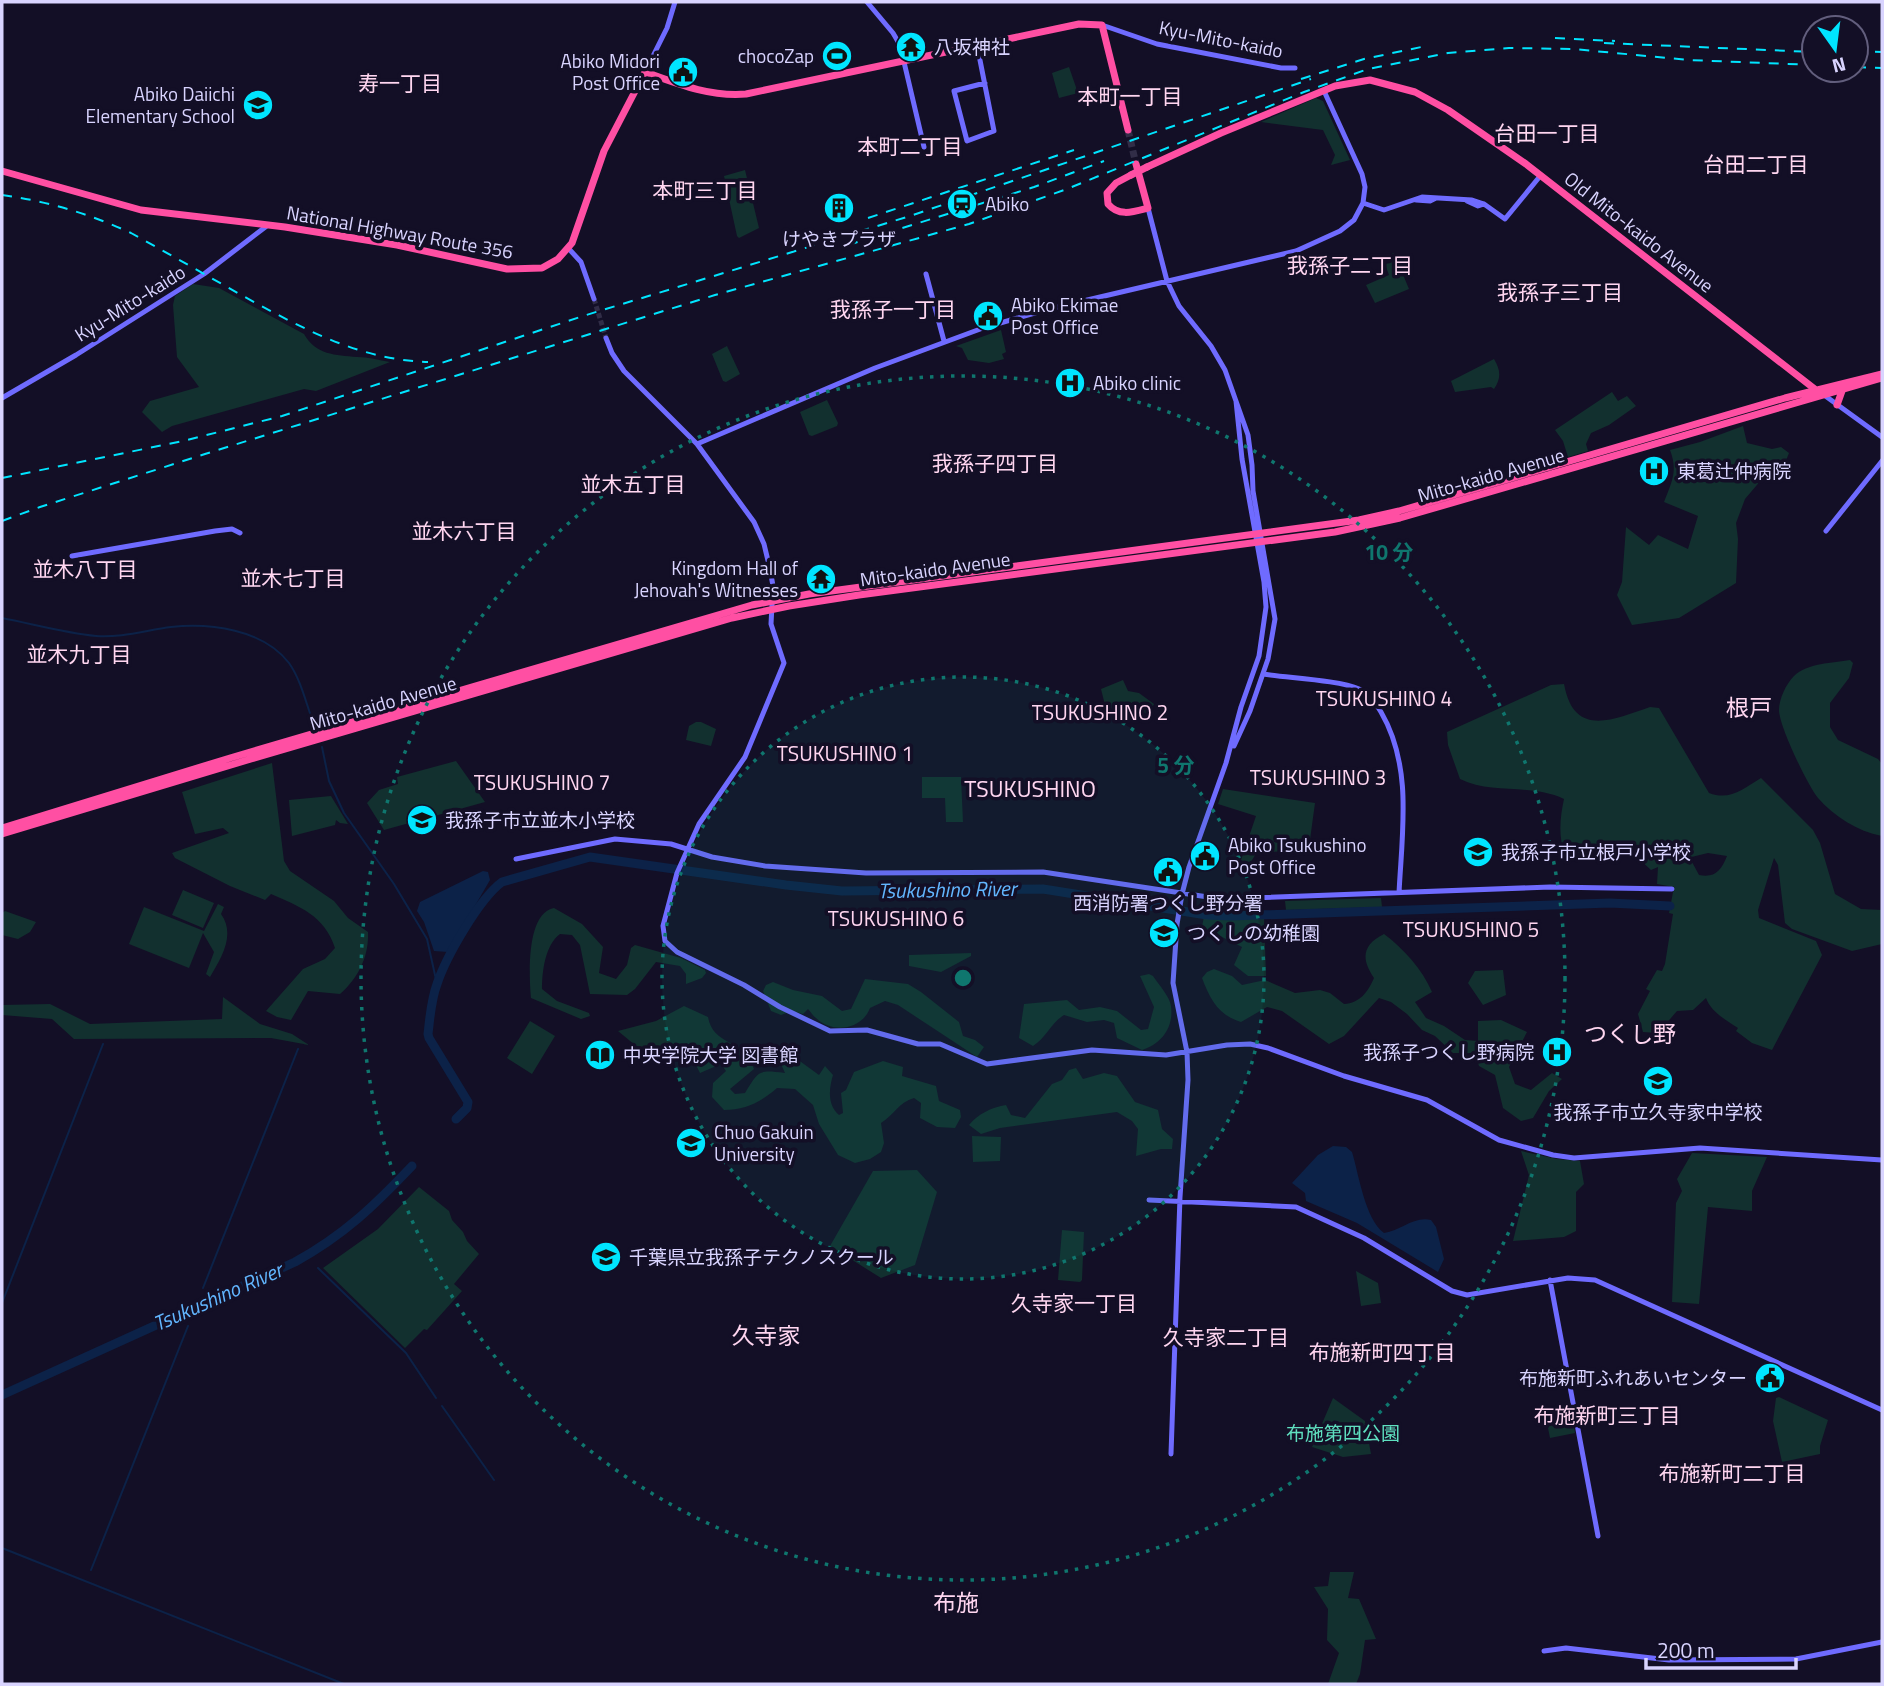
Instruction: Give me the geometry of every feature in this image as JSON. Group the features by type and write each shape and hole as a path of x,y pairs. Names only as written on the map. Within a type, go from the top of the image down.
{"highway":[{"path":"569,249 607,143 645,72 704,92 733,95 1079,24 1102,25 1128,130"},
{"name":"Old Mito-kaido Avenue","path":"1324,91 1363,80 1386,83 1425,96 1541,175 1824,396"},
{"path":"1136,164 1148,208 1123,213 1108,204 1107,194 1111,187 1131,175 1147,167 1221,133 1324,91"},
{"name":"National Highway Route 356","path":"2,172 141,210 268,225 397,245 440,256 524,270 542,268 569,249"},
{"name":"Mito-kaido Avenue","path":"2,834 665,637 771,609 1259,538 1399,511 1797,395 1882,376"},
{"name":"Mito-kaido Avenue","path":"2,828 230,758 772,600 1259,538 1335,532 1399,517 1842,391 1882,376"},
{"path":"1797,395 1801,387 1799,377"},
{"path":"1837,405 1842,391"}],"street":[{"path":"645,72 667,28 676,2"},
{"path":"867,2 897,39 924,147"},
{"name":"Kyu-Mito-kaido","path":"1102,25 1157,44 1281,68 1295,68"},
{"path":"978,45 994,131 967,141 954,91 985,83"},
{"path":"697,444 868,370 944,341 1023,316 1296,251 1349,225 1363,203 1365,187 1362,174 1324,91"},
{"path":"1363,203 1384,210 1422,197 1466,201 1484,204 1505,219 1541,175"},
{"path":"1148,208 1167,281 1180,306 1216,353 1229,376 1236,401 1242,459 1275,619 1272,645 1263,674 1246,720 1229,755"},
{"name":"Kyu-Mito-kaido","path":"2,398 205,274 268,225"},
{"path":"569,249 581,262 594,299"},
{"path":"926,274 944,341"},
{"path":"606,338 624,371 697,444 758,529 770,569 771,624 783,664 745,757 699,824 677,873 663,926 667,944 685,957 830,1031 867,1030 918,1044 940,1044 987,1064 1093,1050 1158,1055 1250,1044 1344,1076 1427,1100 1499,1140 1560,1156 1585,1157 1700,1148 1882,1160"},
{"name":"Old Mito-kaido Avenue","path":"1824,396 1882,437"},
{"path":"1826,531 1882,461"},
{"path":"72,556 215,531 232,529 240,533"},
{"path":"1171,1454 1179,1202 1188,1080 1187,1052 1173,976 1182,894 1229,755 1264,633 1265,592 1259,538"},
{"path":"1263,674 1351,687 1373,699 1390,729 1402,769 1399,892"},
{"path":"516,859 609,839 687,848 737,862 765,866 866,873 1044,872 1182,894 1231,898 1550,887 1672,889"},
{"path":"1149,1200 1300,1208 1364,1238 1456,1293 1478,1293 1550,1280 1581,1278 1602,1283 1882,1410"},
{"path":"1550,1280 1598,1536"},
{"path":"1544,1651 1566,1648 1669,1660 1796,1659 1882,1642"}],"green space":[{"path":"1069,67 1078,93 1059,98 1052,73"},
{"path":"1316,98 1323,101 1350,160 1331,165 1335,155 1323,130 1261,122"},
{"path":"745,170 759,228 739,238 724,176"},
{"path":"1394,253 1409,289 1375,303 1366,285 1389,275 1385,264 1391,263 1389,255"},
{"path":"193,284 219,288 304,334 314,346 327,353 390,362 316,391 304,389 172,426 162,432 142,412 150,401 199,387 177,357 173,305 175,296"},
{"path":"1001,330 1006,352 1002,354 1004,359 989,363 968,360 962,348 956,346"},
{"path":"727,346 740,374 726,382 723,381 712,354"},
{"path":"1494,359 1499,374 1494,389 1491,387 1455,392 1451,381"},
{"path":"1612,392 1618,401 1627,396 1636,406 1609,425 1591,433 1586,444 1588,451 1568,457 1563,441 1555,430"},
{"path":"827,400 837,426 809,435 800,412"},
{"path":"1743,426 1747,443 1772,449 1781,447 1789,453 1783,468 1762,479 1745,499 1736,523 1736,583 1679,618 1632,625 1617,595 1622,582 1626,527 1649,545 1658,535 1688,549 1698,516 1664,502 1674,470 1670,450"},
{"path":"1850,660 1853,663 1849,678 1830,703 1830,727 1838,740 1878,759 1882,764 1882,836 1847,822 1818,798 1795,756 1780,718 1782,697 1794,676 1813,666"},
{"path":"1123,680 1128,691 1139,693 1154,704 1148,715 1142,711 1109,715 1107,713 1101,689"},
{"path":"1564,684 1569,701 1576,712 1596,721 1609,720 1650,707 1659,708 1709,793 1730,795 1761,778 1813,830 1820,843 1835,894 1861,909 1882,910 1882,944 1852,951 1792,929 1785,923 1778,865 1774,858 1758,910 1759,918 1816,941 1822,955 1772,1050 1752,1043 1736,1031 1738,1028 1715,1012 1706,998 1693,1010 1677,1011 1658,1033 1643,1032 1638,1014 1650,991 1646,989 1657,970 1662,971 1665,964 1673,914 1669,913 1674,887 1657,884 1658,867 1651,870 1626,847 1565,854 1560,827 1564,799 1538,791 1485,787 1460,779 1448,745 1447,732 1551,685","holes":["1708,853 1727,856 1720,869 1709,875 1699,875 1692,862 1679,860"]},
{"path":"696,722 716,729 711,746 686,740 689,726"},
{"path":"456,761 485,802 384,830 367,803 379,790 398,784 397,777"},
{"path":"272,763 284,861 290,871 334,901 348,918 368,932 364,958 357,974 346,988 340,994 308,991 291,1020 266,1011 303,969 325,959 335,948 325,928 310,914 291,903 271,894 265,900 230,886 175,858 172,853 229,833 223,828 195,834 182,792"},
{"path":"922,777 961,777 963,822 946,822 945,798 922,798"},
{"path":"1223,789 1315,803 1309,847 1305,851 1257,852 1249,865 1241,860 1256,816 1218,804"},
{"path":"331,796 348,824 336,820 335,825 292,836 289,800"},
{"path":"183,890 214,903 203,928 172,915"},
{"path":"1381,898 1382,907 1286,910 1285,901"},
{"path":"218,904 224,907 221,914 227,938 210,977 206,974 214,952 203,933 189,968 129,944 144,907 204,931"},
{"path":"554,908 582,924 603,947 599,973 616,979 627,965 631,948 635,945 681,958 706,973 702,978 686,984 686,974 680,966 656,962 627,995 590,994 580,945 572,935 560,934 548,952 542,989 557,1001 589,1013 590,1016 581,1019 531,998 530,961 534,933 545,912"},
{"path":"5,911 36,922 30,932 18,939 2,935 2,913"},
{"path":"1204,916 1264,917 1266,976 1248,976 1234,965 1242,947 1202,927"},
{"path":"1384,934 1412,960 1432,992 1415,1002 1426,1018 1465,1040 1478,1041 1478,1021 1501,1020 1527,1032 1509,1067 1515,1084 1531,1090 1552,1073 1562,1079 1549,1091 1533,1118 1521,1121 1503,1108 1495,1075 1479,1066 1475,1053 1453,1053 1391,1002 1379,998 1344,1036 1329,1044 1282,1011 1267,1007 1241,1022 1233,1019 1216,1005 1202,978 1214,969 1232,976 1242,985 1265,980 1295,993 1320,990 1330,993 1344,1004 1350,1003 1363,996 1372,983 1374,978 1367,965 1366,953 1371,943"},
{"path":"971,953 971,956 941,972 909,966 909,955"},
{"path":"1503,970 1506,995 1483,1005 1468,983 1475,971"},
{"path":"1149,974 1169,999 1171,1014 1165,1034 1149,1047 1142,1050 1117,1038 1114,1023 1104,1020 1087,1022 1064,1015 1033,1046 1019,1038 1024,1004 1067,1000 1079,1010 1100,1007 1117,1011 1141,1030 1148,1029 1154,1007 1140,976"},
{"path":"865,979 908,984 959,1022 963,1036 984,1047 977,1057 898,1005 885,1001 870,1008 854,1025 838,1028 823,1023 808,1009 803,1014 792,1011 781,1015 771,1011 763,991 766,985 773,982 793,990 822,996 842,1011 851,1009"},
{"path":"223,997 260,1024 292,1034 309,1045 271,1038 74,1039 52,1019 2,1015 2,1005 50,1004 90,1024 222,1019"},
{"path":"684,1006 708,1017 716,1033 749,1059 754,1069 730,1089 735,1094 745,1093 760,1073 785,1073 781,1064 787,1059 797,1059 819,1075 825,1066 833,1075 831,1101 839,1115 843,1113 841,1093 846,1090 854,1072 883,1061 903,1067 902,1076 936,1086 939,1101 960,1110 961,1117 955,1128 937,1127 920,1118 921,1103 914,1098 909,1100 881,1123 884,1143 881,1152 870,1159 855,1163 838,1155 819,1124 813,1105 795,1089 777,1088 752,1104 739,1109 724,1110 712,1097 713,1083 726,1071 721,1064 700,1073 694,1061 678,1048 659,1057 641,1050 618,1031 656,1021"},
{"path":"530,1021 555,1036 532,1074 507,1058"},
{"path":"1076,1068 1083,1079 1104,1073 1117,1076 1135,1102 1158,1110 1162,1129 1173,1139 1172,1149 1136,1156 1138,1129 1132,1121 1117,1112 1000,1128 981,1134 969,1125 986,1112 1006,1105 1011,1115 1025,1118 1052,1084 1062,1080 1069,1070"},
{"path":"972,1136 1001,1137 1000,1161 973,1162"},
{"path":"1521,1151 1580,1161 1584,1184 1576,1192 1576,1231 1564,1237 1513,1241 1529,1175"},
{"path":"1692,1153 1767,1157 1752,1191 1752,1211 1708,1207 1699,1304 1672,1302 1676,1203 1682,1191 1677,1179"},
{"path":"917,1170 937,1192 915,1265 881,1278 830,1246 873,1171"},
{"path":"419,1187 449,1211 452,1220 479,1254 454,1284 462,1291 427,1330 424,1329 405,1348 323,1268 378,1229"},
{"path":"1062,1230 1084,1232 1080,1282 1058,1280"},
{"path":"1356,1271 1378,1283 1381,1303 1361,1306"},
{"name":"布施第四公園","path":"1333,1398 1365,1421 1371,1454 1343,1457 1312,1447"},
{"path":"1776,1398 1828,1420 1820,1454 1782,1462 1773,1421"},
{"path":"1572,1413 1575,1433 1550,1438 1546,1418"},
{"path":"1330,1572 1354,1572 1348,1598 1359,1599 1376,1639 1365,1640 1356,1684 1328,1684 1339,1653 1327,1640 1328,1609 1314,1587 1328,1586"}],"water":[{"path":"483,871 488,872 490,880 448,952 434,951 424,922 417,911 420,902"},
{"path":"1333,1146 1346,1147 1352,1152 1367,1207 1384,1233 1418,1220 1431,1220 1436,1227 1444,1259 1438,1272 1357,1223 1306,1201 1305,1193 1292,1183 1318,1155"}],"waterway":[{"path":"2,618 96,636 186,626 219,628 251,636 265,642 289,663 300,684 313,722"},
{"path":"322,747 329,781 344,813 394,884 427,939 437,984"},
{"name":"Tsukushino River","path":"456,1119 467,1108 468,1102 428,1034 433,996 448,959 483,901 502,882 590,857 842,891 1043,889 1207,915 1610,903 1670,906"},
{"path":"2,1303 103,1044"},
{"path":"203,1288 298,1049"},
{"name":"Tsukushino River","path":"2,1395 295,1262 358,1219 412,1166"},
{"path":"318,1268 406,1353 436,1398"},
{"path":"91,1570 188,1326"},
{"path":"442,1406 494,1480"},
{"path":"2,1548 344,1684"}],"tunnel":[{"path":"1128,130 1136,164"},
{"path":"594,299 606,338"}],"railway":[{"path":"1555,38 1615,41"},
{"path":"1604,43 1800,51"},
{"path":"1301,79 1364,59 1426,46"},
{"path":"2,521 205,454 715,295 969,224 1067,189 1304,92 1368,69 1448,53 1509,48 1573,49 1689,60 1800,64"},
{"path":"1870,52 1882,52"},
{"path":"1870,68 1882,68"},
{"path":"2,478 183,441 282,416 583,316 910,216 1311,79"},
{"path":"868,218 1074,150"},
{"path":"848,245 1034,187 1104,161"},
{"path":"2,195 52,205 116,226 265,308 332,340 378,355 428,362"}],"place":[{"name":"八坂神社","path":"911,47"},
{"name":"chocoZap","path":"837,56"},
{"name":"Abiko Midori Post Office","path":"683,72"},
{"name":"Abiko Daiichi Elementary School","path":"258,105"},
{"name":"Abiko","path":"962,204"},
{"name":"けやきプラザ","path":"839,208"},
{"name":"Abiko Ekimae Post Office","path":"988,316"},
{"name":"Abiko clinic","path":"1070,383"},
{"name":"東葛辻仲病院","path":"1654,471"},
{"name":"Kingdom Hall of Jehovah's Witnesses","path":"821,579"},
{"name":"我孫子市立並木小学校","path":"422,820"},
{"name":"我孫子市立根戸小学校","path":"1478,852"},
{"name":"Abiko Tsukushino Post Office","path":"1205,856"},
{"name":"西消防署つくし野分署","path":"1168,872"},
{"name":"つくしの幼稚園","path":"1164,933"},
{"name":"我孫子つくし野病院","path":"1557,1052"},
{"name":"中央学院大学 図書館","path":"600,1055"},
{"name":"我孫子市立久寺家中学校","path":"1658,1081"},
{"name":"Chuo Gakuin University","path":"691,1143"},
{"name":"千葉県立我孫子テクノスクール","path":"606,1257"},
{"name":"布施新町ふれあいセンター","path":"1770,1378"}],"district":[{"name":"寿一丁目","path":"400,84"},
{"name":"本町一丁目","path":"1130,97"},
{"name":"台田一丁目","path":"1547,134"},
{"name":"本町二丁目","path":"910,147"},
{"name":"台田二丁目","path":"1756,165"},
{"name":"本町三丁目","path":"705,191"},
{"name":"我孫子二丁目","path":"1350,266"},
{"name":"我孫子三丁目","path":"1560,293"},
{"name":"我孫子一丁目","path":"893,310"},
{"name":"我孫子四丁目","path":"995,464"},
{"name":"並木五丁目","path":"633,485"},
{"name":"並木六丁目","path":"464,532"},
{"name":"並木八丁目","path":"85,570"},
{"name":"並木七丁目","path":"293,579"},
{"name":"並木九丁目","path":"79,655"},
{"name":"TSUKUSHINO 4","path":"1384,699"},
{"name":"根戸","path":"1749,708"},
{"name":"TSUKUSHINO 2","path":"1100,713"},
{"name":"TSUKUSHINO 1","path":"845,754"},
{"name":"TSUKUSHINO 3","path":"1318,778"},
{"name":"TSUKUSHINO 7","path":"542,783"},
{"name":"TSUKUSHINO","path":"1030,789"},
{"name":"TSUKUSHINO 6","path":"896,919"},
{"name":"TSUKUSHINO 5","path":"1471,930"},
{"name":"つくし野","path":"1630,1034"},
{"name":"久寺家一丁目","path":"1074,1304"},
{"name":"久寺家","path":"766,1336"},
{"name":"久寺家二丁目","path":"1226,1338"},
{"name":"布施新町四丁目","path":"1382,1353"},
{"name":"布施新町三丁目","path":"1607,1416"},
{"name":"布施新町二丁目","path":"1732,1474"},
{"name":"布施","path":"956,1603"}]}
